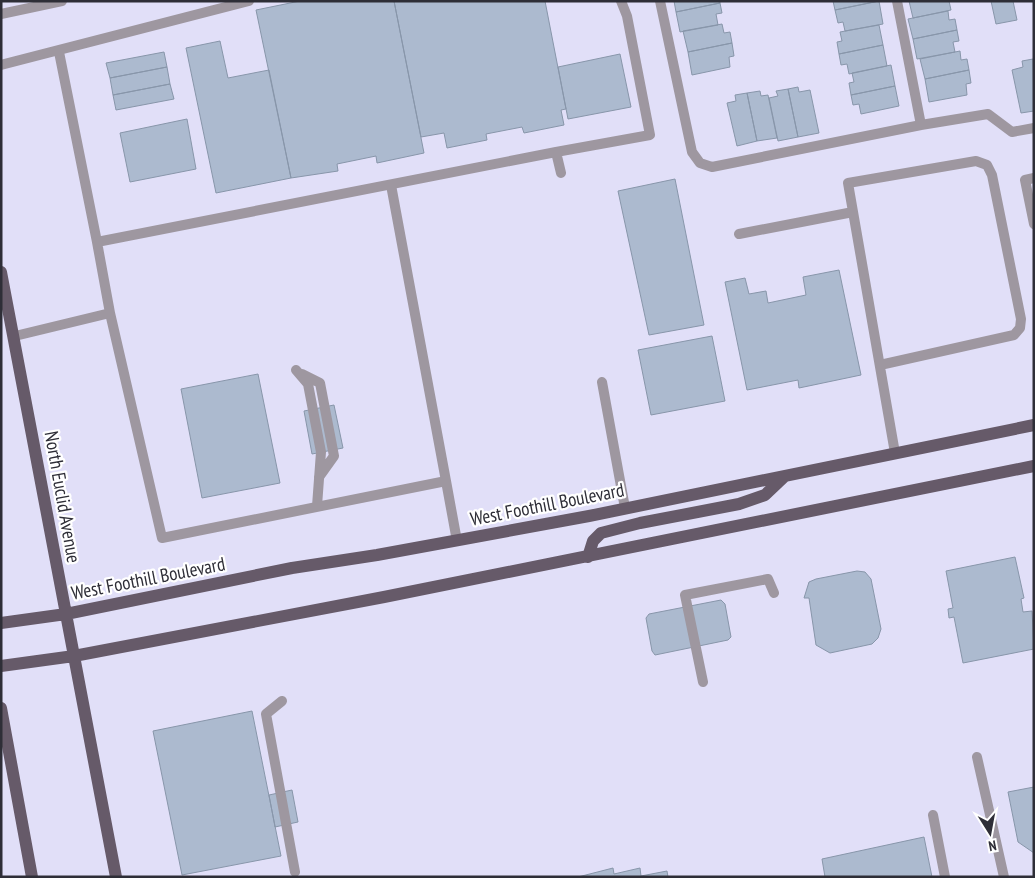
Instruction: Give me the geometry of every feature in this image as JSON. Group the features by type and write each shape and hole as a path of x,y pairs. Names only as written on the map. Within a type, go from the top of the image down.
{"main road":[{"name":"North Euclid Avenue","path":"1,272 116,877"},
{"path":"1,339 14,336"},
{"name":"West Foothill Boulevard","path":"1,623 66,614 292,568 457,540 625,508 1034,425"},
{"path":"1,666 74,656 588,557 1034,466"},
{"path":"588,557 593,541 601,534 640,523 739,504 765,495 784,477"},
{"path":"1,708 32,877"}],"lane":[{"path":"1,14 62,1"},
{"path":"1,65 58,52 249,1"},
{"path":"97,242 650,135 627,16 621,1"},
{"path":"660,1 692,152 700,163 712,167 921,125 988,114 1012,132 1034,128"},
{"path":"897,1 921,125"},
{"path":"58,52 110,313 162,538 446,481"},
{"path":"556,152 561,173"},
{"path":"880,364 1014,335 1020,328 1021,319 992,175 987,165 976,160 848,183 895,453"},
{"path":"1034,178 1025,180 1034,222"},
{"path":"391,185 457,540"},
{"path":"739,234 853,212"},
{"path":"14,336 110,313"},
{"path":"296,370 320,383 334,456 317,480 317,506"},
{"path":"602,382 625,508"},
{"path":"704,682 685,595 768,579 774,593"},
{"path":"282,701 266,714 295,872"},
{"path":"977,757 1004,877"},
{"path":"934,815 946,877"}],"building":[{"path":"300,1 394,1 424,153 377,163 376,156 337,164 338,171 291,178 256,10"},
{"path":"394,1 545,1 566,109 561,110 564,125 524,133 522,127 486,134 487,140 447,148 444,133 421,137"},
{"path":"674,1 720,1 720,3 676,12"},
{"path":"833,1 879,1 835,10"},
{"path":"879,1 883,24 845,31 843,22 838,23 835,10"},
{"path":"909,1 949,1 951,10 913,18"},
{"path":"991,1 1013,1 1017,20 996,24"},
{"path":"720,3 722,13 716,14 718,25 680,32 676,12"},
{"path":"948,11 949,20 955,19 957,30 913,39 908,19"},
{"path":"722,24 724,33 730,32 732,43 688,52 683,31"},
{"path":"879,25 883,45 839,54 837,42 842,41 840,32"},
{"path":"957,30 959,41 953,42 955,52 917,59 913,39"},
{"path":"220,41 228,78 269,70 291,178 216,193 186,48"},
{"path":"732,43 734,56 729,57 730,67 692,75 688,52"},
{"path":"883,45 887,66 849,74 847,64 841,65 839,54"},
{"path":"960,51 961,60 967,59 969,70 925,79 920,59"},
{"path":"164,52 167,67 110,78 106,63"},
{"path":"620,54 631,107 568,119 558,67"},
{"path":"1033,59 1034,111 1021,113 1012,70 1023,67 1022,61"},
{"path":"891,65 895,86 851,95 849,83 854,82 852,73"},
{"path":"167,67 170,84 113,95 110,78"},
{"path":"969,70 971,83 966,84 967,95 929,102 925,79"},
{"path":"170,84 174,99 116,110 113,95"},
{"path":"895,86 899,106 861,114 859,104 853,105 851,95"},
{"path":"798,87 799,92 810,90 819,133 798,137 788,89"},
{"path":"788,89 798,137 778,141 769,98 778,96 776,91"},
{"path":"760,91 761,96 768,95 777,138 757,141 747,93"},
{"path":"747,93 757,141 737,146 727,103 736,101 735,95"},
{"path":"187,119 196,169 130,182 120,133"},
{"path":"675,179 704,325 649,335 618,191"},
{"path":"839,270 861,375 799,388 798,380 747,390 725,282 745,278 749,294 766,291 768,303 806,295 803,277"},
{"path":"712,336 725,401 651,415 638,350"},
{"path":"258,374 280,483 202,498 181,389"},
{"path":"334,405 343,448 312,454 304,411"},
{"path":"1015,557 1024,598 1021,599 1023,612 1032,611 1034,649 963,663 954,617 949,618 948,609 953,608 946,571"},
{"path":"857,571 865,572 871,579 881,629 878,638 872,644 830,653 816,645 809,598 804,598 809,582"},
{"path":"721,600 725,604 731,637 728,640 655,655 652,651 646,618 649,614"},
{"path":"252,711 281,856 182,875 153,731"},
{"path":"1034,787 1034,853 1018,842 1008,792"},
{"path":"292,790 298,822 275,827 269,795"},
{"path":"924,837 932,877 825,877 822,859"},
{"path":"613,868 614,874 640,868 641,876 667,871 668,877 578,877"}]}
